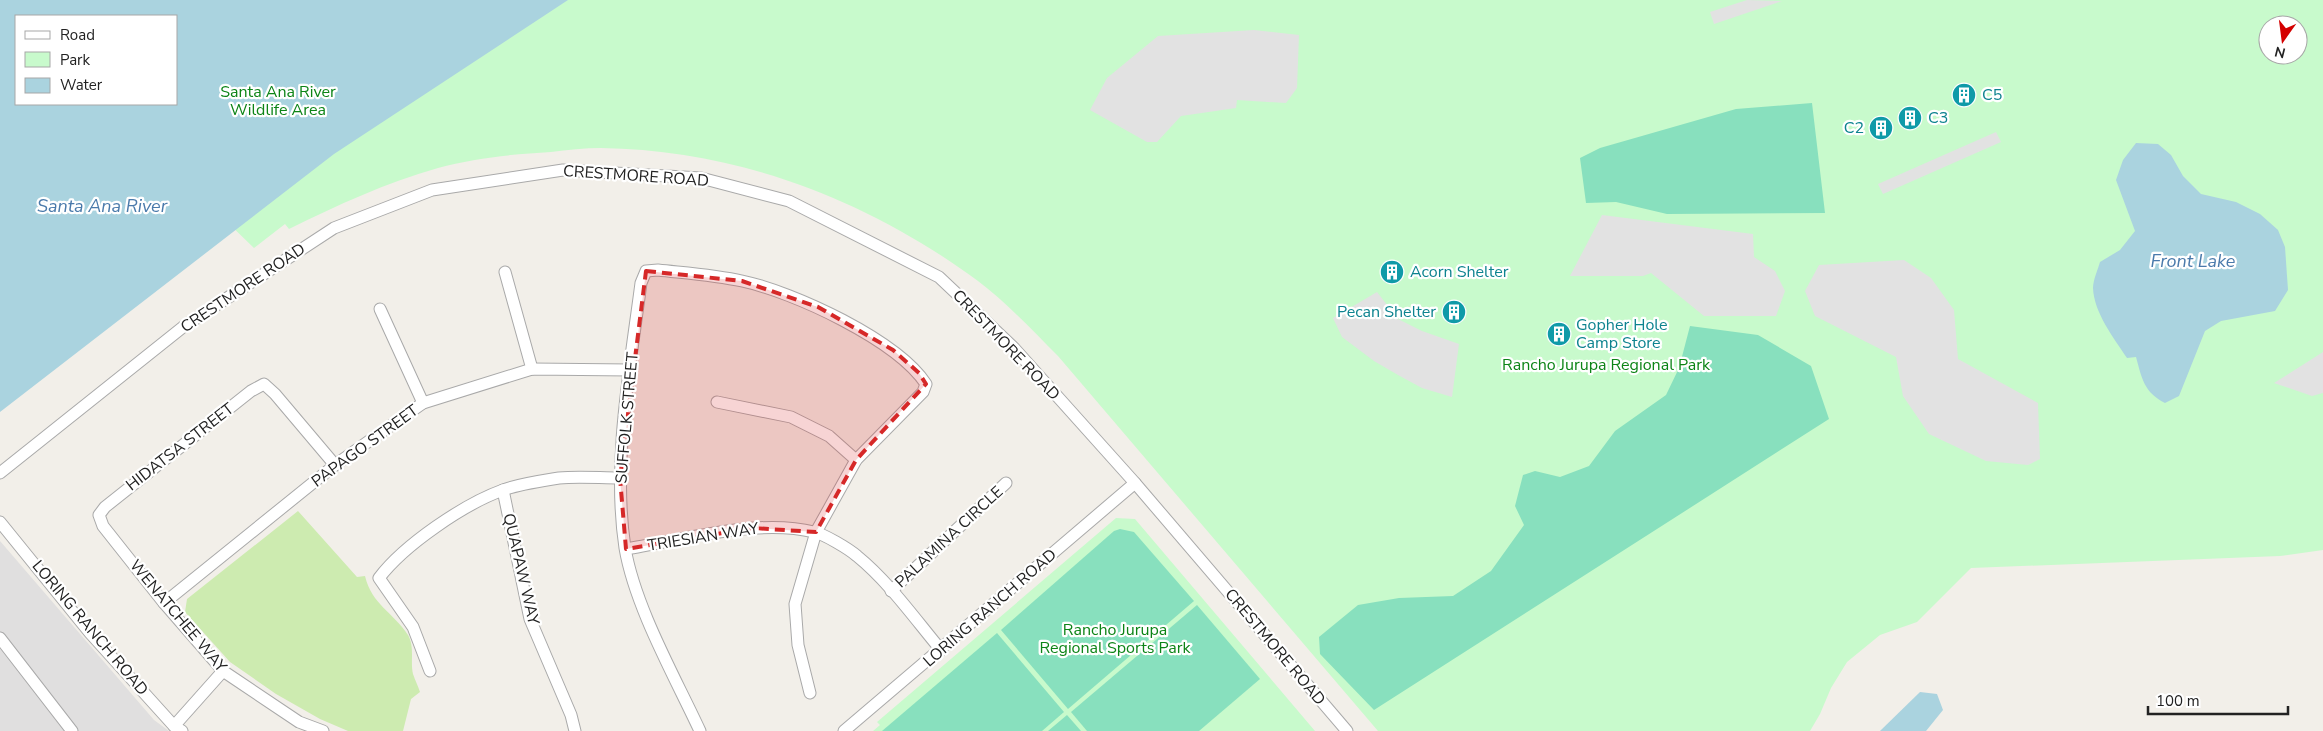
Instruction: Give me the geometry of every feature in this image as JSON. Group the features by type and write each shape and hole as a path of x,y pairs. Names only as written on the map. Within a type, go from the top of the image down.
{"street":[{"name":"CRESTMORE ROAD","path":"0,473 183,327 334,228 432,190 562,170 701,178 789,201 939,277 1014,348 1135,483 1347,731"},
{"name":"SUFFOLK STREET","path":"700,731 644,610 626,549 620,478 630,370 641,283 646,271 658,270 742,281 818,307 893,350 919,373 926,384 923,392 856,460"},
{"path":"505,272 532,369"},
{"path":"380,309 423,403"},
{"name":"PAPAGO STREET","path":"164,603 335,466 423,403 532,369 630,370"},
{"name":"HIDATSA STREET","path":"99,515 104,507 243,397 264,384 276,394 335,466"},
{"path":"717,402 791,417 830,436 856,460 816,532 795,604 798,645 810,693"},
{"path":"430,671 413,627 379,578 422,536 458,513 503,490 560,478 620,478"},
{"name":"PALAMINA CIRCLE","path":"891,591 1006,483"},
{"name":"LORING RANCH ROAD","path":"844,731 1135,483"},
{"name":"QUAPAW WAY","path":"503,490 530,620 571,715 575,731"},
{"name":"WENATCHEE WAY","path":"99,515 104,526 164,603 223,672 299,722 323,731"},
{"name":"LORING RANCH ROAD","path":"0,522 90,634 178,728"},
{"name":"TRIESIAN WAY","path":"626,549 753,528 785,528 816,532 857,556 891,591 941,650"},
{"path":"0,638 72,731"},
{"path":"178,728 223,672"}],"highlighted area":[{"path":"646,271 742,281 818,307 893,350 919,373 926,384 856,460 816,532 753,528 626,549 620,478"}],"shaded area":[{"path":"1747,0 1782,1 1714,24 1710,12"},
{"path":"1254,30 1299,35 1297,88 1286,103 1237,100 1236,108 1181,116 1157,142 1147,142 1090,110 1107,78 1158,36"},
{"path":"1996,132 2001,142 1883,194 1878,184"},
{"path":"1602,215 1753,234 1754,257 1775,271 1785,291 1776,316 1704,316 1651,273 1643,276 1570,276"},
{"path":"1904,260 1931,278 1954,310 1958,359 2038,403 2040,459 2028,465 1986,461 1929,434 1903,396 1896,357 1815,316 1805,291 1819,265"},
{"path":"1377,292 1398,319 1422,331 1459,344 1452,397 1422,388 1398,375 1374,361 1342,337 1333,318"},
{"path":"2323,352 2323,393 2312,396 2274,383"},
{"path":"0,541 154,720 169,731 0,731"}],"green space":[{"name":"Rancho Jurupa Regional Park","path":"0,0 2323,0 2323,550 2280,556 1971,568 1917,622 1880,635 1847,662 1831,688 1820,714 1810,731 1378,731 1058,356 989,289 978,281 936,252 892,226 847,204 800,185 752,170 703,158 652,151 595,148 494,157 438,168 399,180 362,195 289,229 285,224 254,248 106,105 178,105 178,15 15,15"},
{"path":"1812,103 1825,213 1667,214 1616,202 1586,203 1580,158 1600,148 1736,109"},
{"path":"1690,326 1758,335 1811,366 1829,419 1374,710 1320,654 1319,637 1358,605 1399,598 1453,596 1491,571 1524,525 1515,506 1523,475 1535,471 1560,477 1589,466 1615,431 1666,395 1679,368"},
{"path":"298,511 357,577 365,576 368,586 378,601 408,635 411,644 413,674 420,692 411,699 403,731 348,731 320,719 276,694 230,662 185,612 187,599"},
{"name":"Rancho Jurupa Regional Sports Park","path":"1116,518 1135,519 1315,731 873,731 880,725 877,722"},
{"path":"1120,529 1134,532 1194,601 1068,709 1001,630 1114,531"},
{"path":"1197,605 1260,679 1199,731 1087,731 1071,712"},
{"path":"997,633 1064,712 1042,731 882,731"},
{"path":"1067,715 1081,731 1048,731"}],"water":[{"name":"Santa Ana River","path":"0,0 568,0 334,154 0,412"},
{"name":"Front Lake","path":"2136,143 2158,144 2171,155 2183,176 2201,194 2236,202 2260,214 2278,230 2285,247 2288,290 2275,311 2221,321 2205,331 2179,396 2165,403 2148,389 2142,378 2136,357 2127,358 2101,316 2094,297 2093,288 2100,262 2120,250 2135,231 2116,180 2123,160"},
{"path":"1920,692 1937,694 1943,710 1926,731 1880,731"}],"place":[{"name":"C5","path":"1964,95"},
{"name":"C3","path":"1910,118"},
{"name":"C2","path":"1881,128"},
{"name":"Acorn Shelter","path":"1392,272"},
{"name":"Pecan Shelter","path":"1454,312"},
{"name":"Gopher Hole Camp Store","path":"1559,334"}],"park label":[{"name":"Santa Ana River Wildlife Area","path":"278,101"}]}
